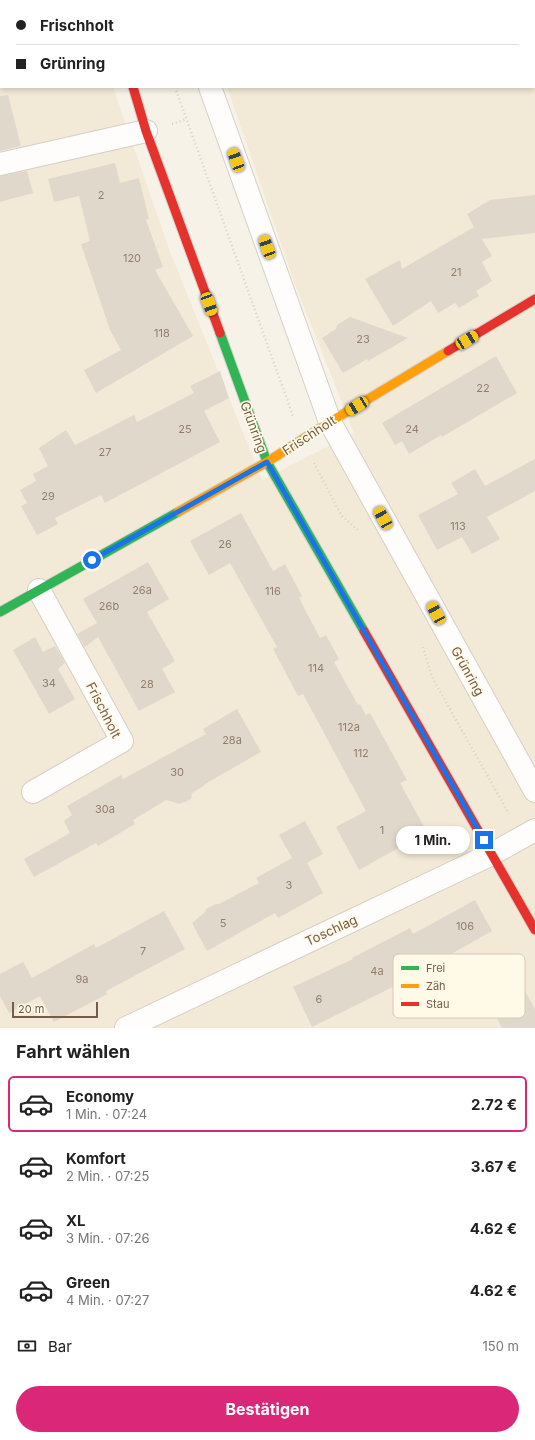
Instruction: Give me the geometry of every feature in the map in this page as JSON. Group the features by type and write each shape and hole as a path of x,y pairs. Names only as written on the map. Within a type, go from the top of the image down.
{"street":[{"name":"Grünring","path":"133,88 146,131 267,462 535,930"},
{"name":"Grünring","path":"210,88 330,422 535,791"},
{"path":"0,164 146,131"},
{"name":"Frischholt","path":"0,612 267,462 330,422 535,299"},
{"name":"Frischholt","path":"32,792 122,741 39,590"},
{"name":"Toschlag","path":"126,1028 492,854 535,830"}],"shaded area":[{"path":"0,88 113,88 169,249 262,480 354,433 296,287 227,88 535,88 535,1028 0,1028"}],"building":[{"path":"8,95 21,146 0,151 0,96"},
{"path":"115,163 120,183 139,178 149,219 146,220 163,267 155,270 193,336 96,393 84,370 121,350 110,330 81,244 90,241 79,196 54,202 48,179"},
{"path":"27,171 33,193 0,202 0,176"},
{"path":"535,195 535,233 482,239 492,256 482,262 492,281 476,291 479,296 459,308 455,303 438,313 431,301 393,326 365,279 400,260 402,269 474,227 467,214 490,200"},
{"path":"350,317 408,338 368,361 367,359 343,373 322,338 336,329 337,325"},
{"path":"496,356 517,393 442,437 441,435 409,454 402,441 395,445 382,423"},
{"path":"220,371 229,398 204,411 220,442 105,503 101,495 55,518 58,524 37,535 21,506 27,503 20,490 36,481 33,474 48,466 39,448 66,430 75,445 134,415 137,422 194,393 190,386"},
{"path":"535,459 535,491 487,517 500,539 472,554 462,537 437,550 418,515 458,494 451,483 475,469 485,486"},
{"path":"241,513 273,571 285,564 302,596 299,598 320,638 326,635 339,659 334,662 358,705 360,704 366,715 370,713 407,780 400,783 427,832 359,870 336,827 366,811 303,694 298,696 273,649 277,647 230,563 209,575 190,541"},
{"path":"148,562 169,599 147,612 175,661 162,669 175,692 139,711 98,637 85,647 77,634 97,623 83,599"},
{"path":"35,637 43,652 55,646 65,663 58,669 75,699 49,714 13,650"},
{"path":"237,709 261,752 205,784 192,793 191,799 180,804 166,800 133,820 135,824 98,846 96,843 34,877 24,859 70,833 64,821 72,815 67,806 121,775 123,779 206,734 203,729"},
{"path":"305,821 323,854 307,863 323,893 278,918 275,913 207,951 192,923 205,912 206,909 219,904 259,883 256,878 292,858 279,835"},
{"path":"475,900 492,931 451,954 393,954 393,987 312,1027 293,987 353,959 352,958 410,928 413,934"},
{"path":"164,911 185,949 106,991 107,994 54,1022 40,996 9,1013 0,996 0,974 23,962 32,978 94,944 96,948"},
{"path":"525,991 535,1009 535,1028 502,1028 497,1018 525,1018"}],"traffic: fast":[{"path":"220,333 267,462 364,631"},
{"path":"0,612 178,512"}],"traffic: slow":[{"path":"178,512 267,462 448,351"}],"traffic: jam":[{"path":"133,88 146,131 220,333"},
{"path":"448,351 535,299"},
{"path":"364,631 535,930"}],"route":[{"path":"92,560 267,462 484,840"}]}
